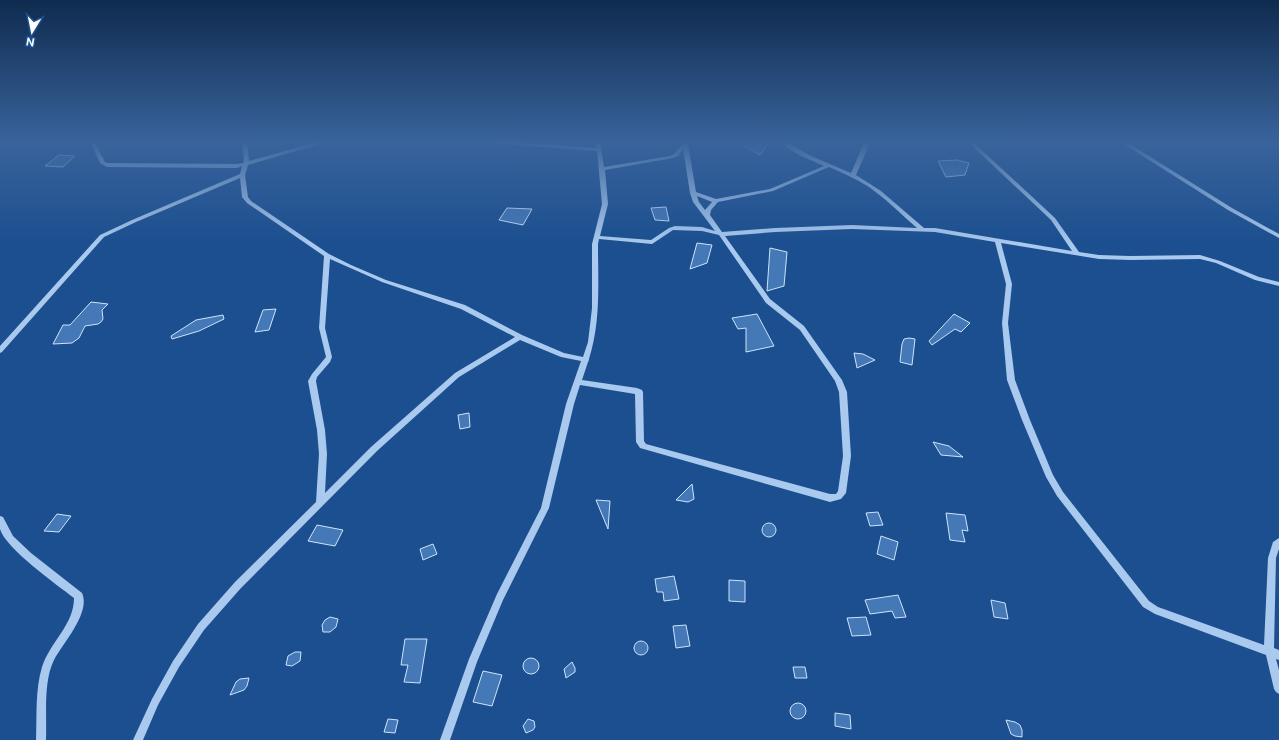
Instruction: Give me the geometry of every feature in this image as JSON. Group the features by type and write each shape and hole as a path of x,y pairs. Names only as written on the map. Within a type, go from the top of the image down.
{"street":[{"path":"0,350 102,236 241,176"},
{"path":"242,176 245,197 249,202 327,255 384,281 463,307 520,337 563,355 586,360"},
{"path":"445,740 472,662 500,597 545,508 570,404 591,342 595,308 594,258 596,237 604,204 602,176"},
{"path":"578,382 639,392 640,442 643,446 830,498 838,497 842,493 847,456 843,392 838,380 802,328 768,301 696,202 691,176"},
{"path":"693,193 716,201 771,190 807,176"},
{"path":"854,176 893,203 922,229"},
{"path":"1007,176 1053,219 1077,253"},
{"path":"1176,176 1230,210 1279,236"},
{"path":"706,215 708,210 716,201"},
{"path":"596,237 652,242 671,229 675,228 702,229 720,234 852,228 922,229 958,233 1077,253 1130,258 1200,257 1218,262 1257,279 1279,284"},
{"path":"997,240 1009,284 1005,322 1011,380 1050,477 1060,494 1146,604 1155,610 1279,655"},
{"path":"320,503 322,448 321,430 312,381 314,376 328,360 322,328 327,255"},
{"path":"138,740 155,702 176,664 201,627 238,585 374,449 457,375 520,337"},
{"path":"0,520 10,539 16,545 79,596 80,604 48,664 44,677 41,740"},
{"path":"1279,542 1276,545 1272,558 1268,650 1279,689"}],"building":[{"path":"945,176 960,176 946,177"},
{"path":"666,207 669,221 655,220 651,208"},
{"path":"507,208 532,209 523,225 499,220"},
{"path":"697,243 712,245 707,263 690,269"},
{"path":"770,248 787,252 784,286 767,291"},
{"path":"91,302 108,304 102,310 103,319 101,322 98,324 85,326 79,338 72,343 53,344 63,325 70,325"},
{"path":"276,309 269,330 255,332 263,310"},
{"path":"757,314 774,346 746,352 746,328 738,329 732,318"},
{"path":"954,314 970,323 961,332 955,329 932,345 929,341"},
{"path":"223,315 224,319 199,331 172,339 171,336 196,320"},
{"path":"904,339 915,339 912,365 900,362 902,344"},
{"path":"854,353 863,354 875,360 857,368"},
{"path":"469,413 470,427 460,429 458,415"},
{"path":"933,442 949,446 963,457 941,455"},
{"path":"692,484 694,499 688,502 676,500"},
{"path":"596,500 610,501 608,529"},
{"path":"878,512 883,525 870,526 866,513"},
{"path":"946,513 965,515 968,531 962,530 965,542 950,540"},
{"path":"57,514 71,516 59,532 44,531"},
{"path":"769,523 774,525 776,530 774,535 769,537 764,535 762,530 764,525"},
{"path":"317,525 343,530 335,546 308,541"},
{"path":"881,536 898,542 894,560 877,554"},
{"path":"433,544 437,554 423,560 420,549"},
{"path":"674,576 679,599 664,601 663,592 657,592 655,579"},
{"path":"729,580 745,581 745,602 729,601"},
{"path":"898,595 906,617 895,618 892,611 870,614 865,600"},
{"path":"991,600 1005,603 1008,619 994,617"},
{"path":"330,617 338,619 336,627 330,632 323,632 322,625 325,620"},
{"path":"866,617 871,635 852,636 847,618"},
{"path":"686,625 690,646 676,648 673,626"},
{"path":"405,639 427,639 420,683 404,682 408,665 401,665"},
{"path":"638,641 644,641 648,645 648,651 644,655 638,655 634,651 634,645"},
{"path":"295,652 301,652 300,661 292,666 286,665 288,656"},
{"path":"528,658 534,658 539,663 537,672 534,674 528,674 523,669 523,663"},
{"path":"572,662 575,672 566,678 564,669"},
{"path":"793,667 805,667 807,678 795,678"},
{"path":"483,671 502,675 492,706 473,702"},
{"path":"249,678 247,686 244,690 230,695 236,682 240,679"},
{"path":"798,703 804,705 806,711 804,717 798,719 792,717 790,711 792,705"},
{"path":"835,713 850,715 851,729 835,726"},
{"path":"388,719 398,720 395,733 384,732"},
{"path":"528,719 534,721 535,727 533,730 526,733 523,726"},
{"path":"1006,720 1020,725 1022,737 1011,734"}]}
